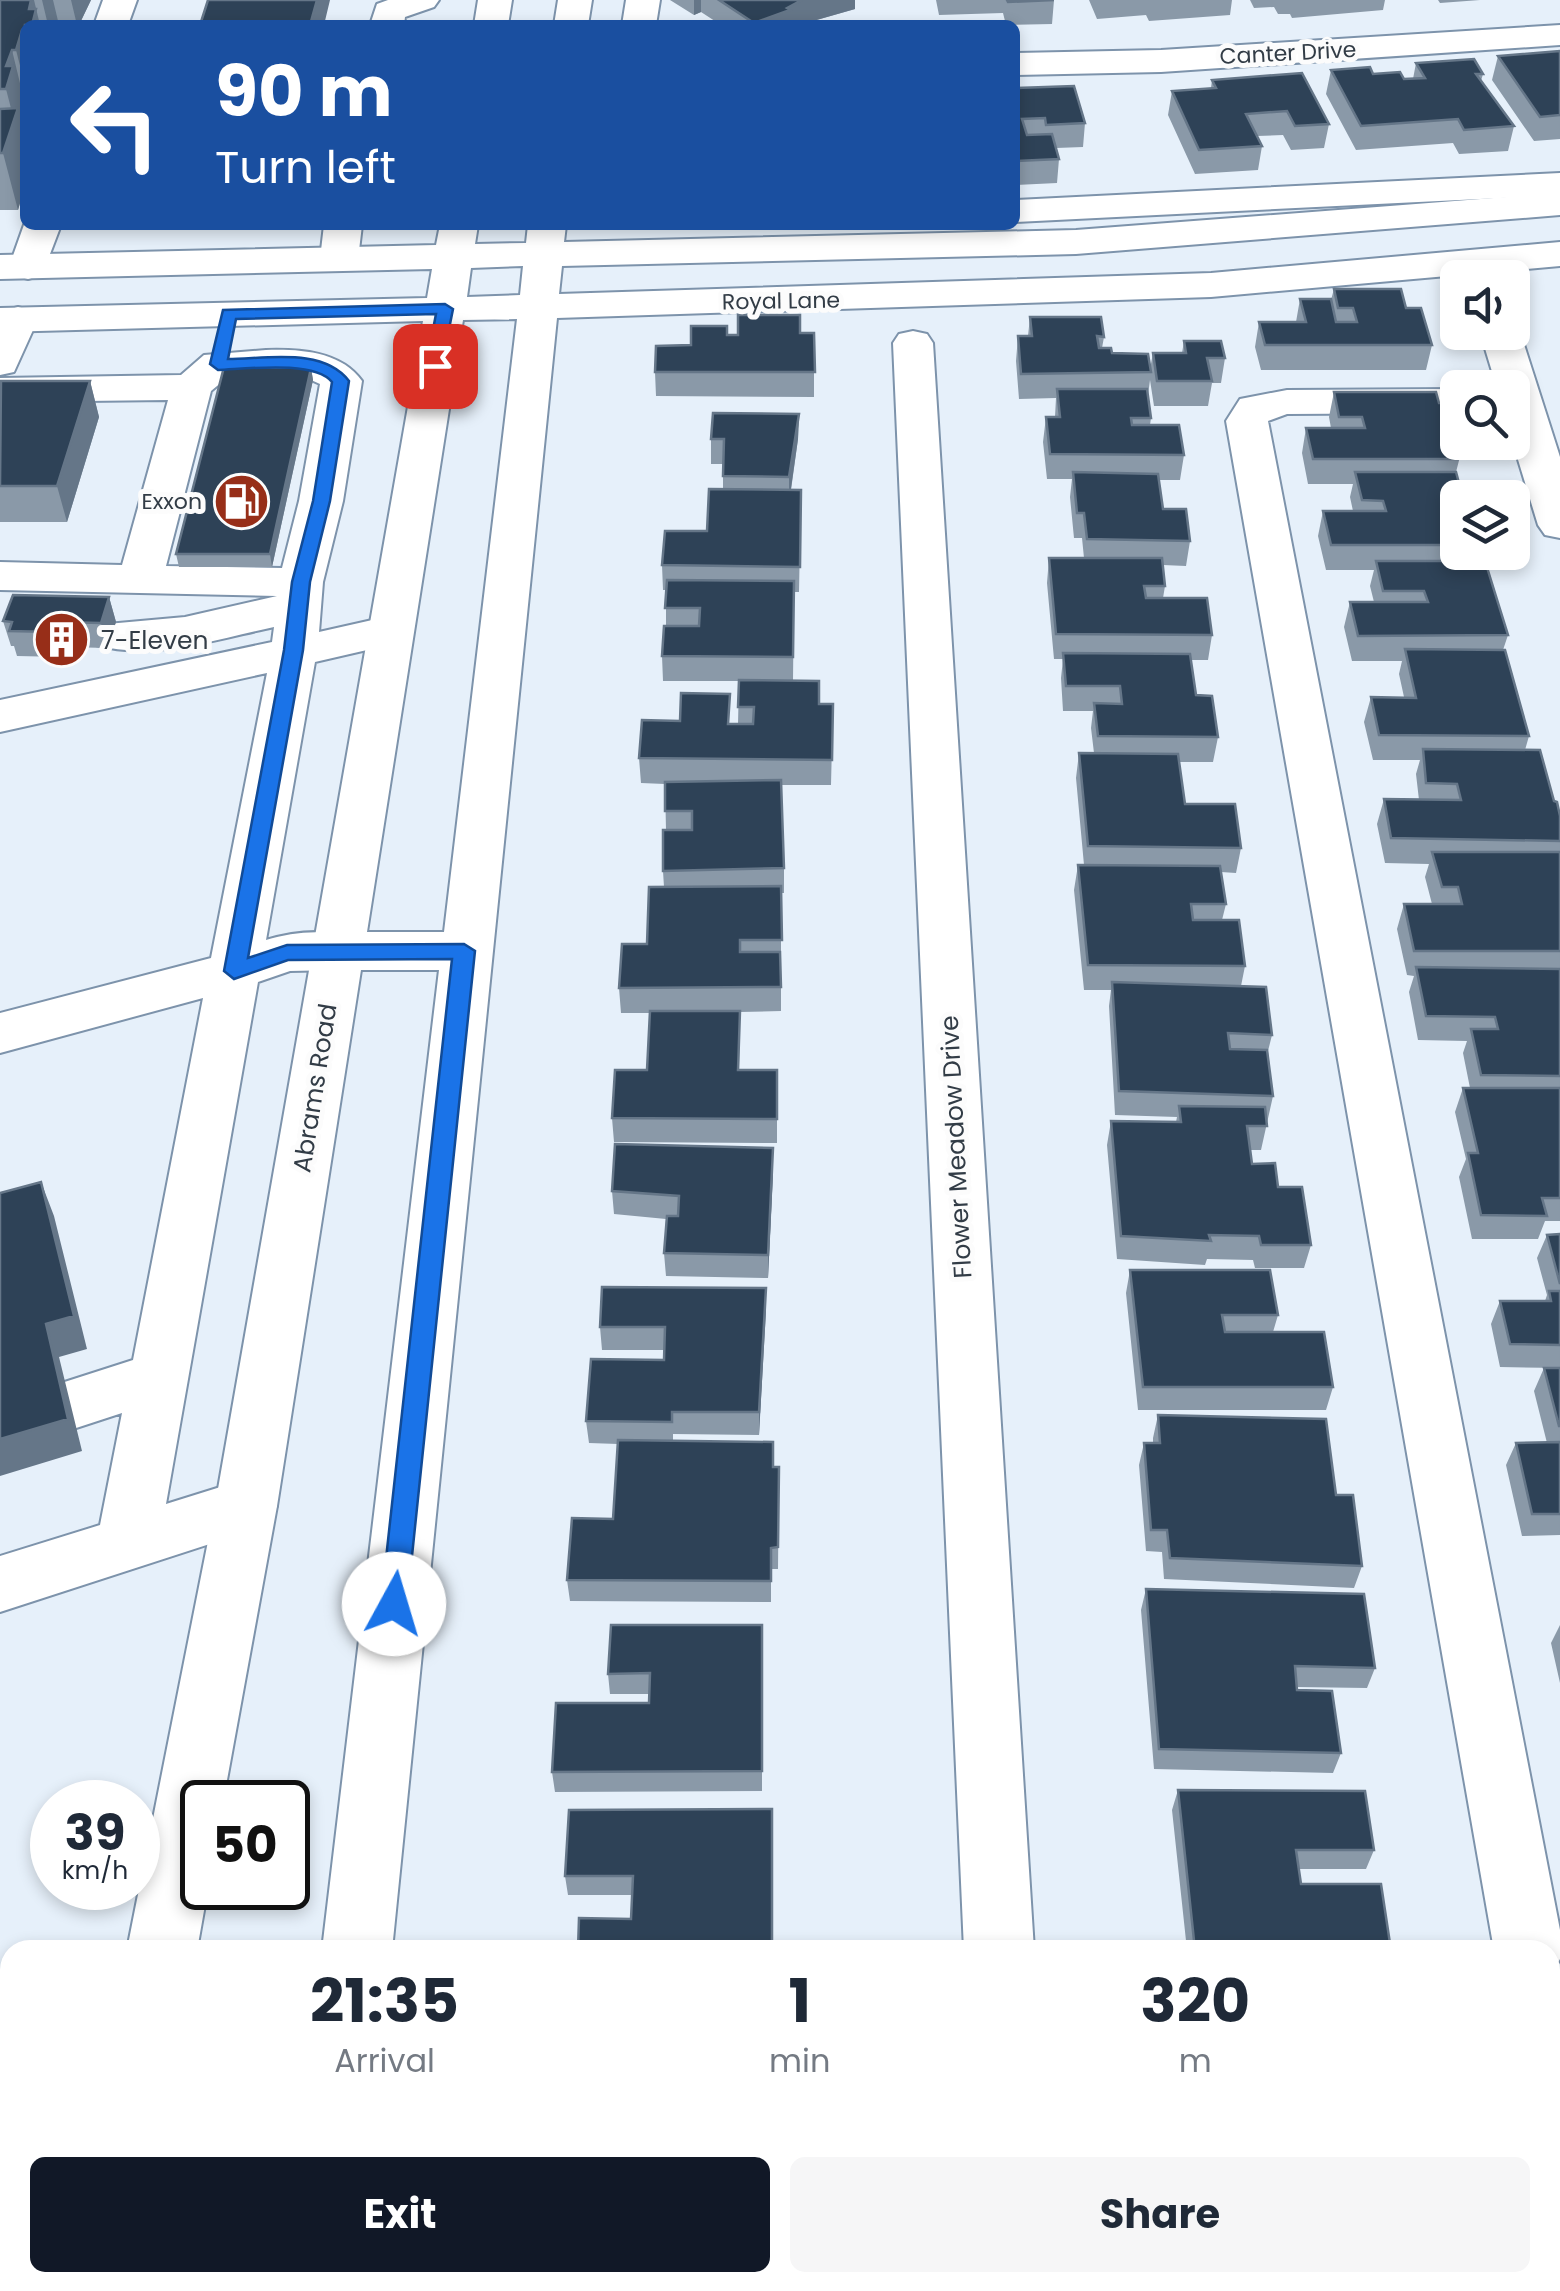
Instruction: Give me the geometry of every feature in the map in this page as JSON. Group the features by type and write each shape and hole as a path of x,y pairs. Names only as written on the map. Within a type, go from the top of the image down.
{"main road":[{"name":"Canter Drive","path":"1020,64 1161,60 1560,35"},
{"path":"1020,211 1472,192 1560,184"},
{"path":"14,267 341,242 1076,242 1560,204"},
{"path":"14,267 39,230"},
{"path":"358,1940 545,240"},
{"name":"Abrams Road","path":"164,1940 246,1506 457,241"},
{"name":"Royal Lane","path":"9,319 931,297 1211,285 1560,254"},
{"path":"140,580 205,376 229,314"},
{"path":"0,362 9,319"},
{"name":"Flower Meadow Drive","path":"913,343 998,1940"},
{"path":"1506,350 1531,420 1560,525"},
{"path":"0,390 205,376 311,364 332,372 341,381 128,1544"},
{"path":"1440,401 1287,402 1255,408 1247,421 1528,1940"},
{"path":"0,576 140,580 390,631"},
{"path":"112,634 185,632 298,613"},
{"path":"0,716 298,613"},
{"path":"0,1034 234,971 287,952 464,951"},
{"path":"70,1404 158,1376"},
{"path":"0,1584 246,1506"}],"building":[{"path":"0,0 31,0 29,9 36,9 33,20 20,20 16,50 12,50 6,66 13,66 6,89 0,89"},
{"path":"208,0 317,0 311,20 202,20"},
{"path":"719,0 802,0 787,8 790,10 762,20 749,20"},
{"path":"1560,51 1560,115 1540,117 1498,56"},
{"path":"1474,59 1483,74 1476,74 1514,126 1464,130 1458,119 1361,126 1331,70 1370,67 1373,74 1400,72 1404,79 1425,78 1416,63"},
{"path":"1302,73 1329,124 1295,126 1287,111 1246,114 1262,146 1199,150 1172,91 1216,88 1212,80"},
{"path":"1074,86 1085,123 1046,125 1045,118 1022,119 1027,135 1052,134 1059,159 1020,161 1020,88"},
{"path":"18,108 3,153 0,153 0,109"},
{"path":"1334,289 1401,289 1406,308 1421,308 1432,345 1265,345 1259,322 1306,322 1300,299 1331,299 1336,322 1357,322 1353,308 1338,308"},
{"path":"738,315 800,315 800,333 814,333 815,372 655,372 656,346 691,345 691,326 727,326 727,335 738,335"},
{"path":"1030,317 1101,317 1104,337 1097,336 1099,348 1111,348 1112,353 1148,354 1151,372 1021,374 1018,336 1032,336"},
{"path":"1184,341 1221,341 1225,358 1207,358 1212,381 1157,381 1153,353 1186,353"},
{"name":"Exxon","path":"224,367 311,368 270,554 176,554"},
{"path":"1,381 90,381 57,486 0,486"},
{"path":"1057,389 1147,389 1151,418 1131,418 1132,425 1179,425 1184,455 1050,454 1046,417 1060,417"},
{"path":"1334,392 1436,392 1440,403 1440,459 1313,459 1306,428 1365,428 1362,417 1339,417"},
{"path":"713,413 799,414 789,477 723,476 724,439 711,439"},
{"path":"1073,472 1158,474 1163,509 1186,509 1190,541 1087,539 1084,513 1077,513"},
{"path":"1355,472 1456,472 1458,480 1440,480 1440,545 1331,545 1323,511 1386,511 1383,501 1362,500"},
{"path":"709,489 801,490 800,567 662,565 665,531 707,531"},
{"path":"1049,558 1162,558 1165,586 1144,586 1146,598 1207,598 1212,635 1056,634"},
{"path":"1376,561 1440,561 1440,570 1488,570 1508,635 1358,636 1350,602 1428,602 1424,591 1383,591"},
{"path":"667,580 794,581 793,657 662,656 664,626 699,626 700,608 665,608"},
{"path":"13,595 109,597 101,623 59,622 55,632 9,631 12,622 3,621"},
{"path":"1405,649 1505,650 1529,736 1379,735 1371,697 1416,698"},
{"path":"1063,653 1190,654 1196,695 1212,696 1218,737 1098,736 1094,703 1122,704 1120,686 1066,686"},
{"path":"739,680 819,681 819,704 833,704 832,760 639,758 642,720 680,721 681,693 730,694 728,724 753,724 754,707 738,707"},
{"path":"1423,749 1540,750 1557,802 1560,841 1391,838 1384,799 1461,800 1457,784 1426,783"},
{"path":"1079,753 1178,754 1185,804 1235,804 1241,848 1088,846"},
{"path":"781,780 784,868 663,871 663,830 692,830 692,811 665,811 665,782"},
{"path":"1432,852 1560,852 1560,951 1414,951 1404,904 1462,904 1458,887 1442,887"},
{"path":"1078,865 1220,866 1226,904 1191,904 1193,920 1239,920 1245,966 1088,965"},
{"path":"781,886 782,940 740,940 740,952 780,952 781,987 619,988 622,944 647,944 649,887"},
{"path":"1416,967 1560,969 1560,1076 1481,1075 1471,1029 1498,1029 1495,1017 1426,1016"},
{"path":"1112,982 1266,987 1272,1035 1228,1033 1230,1049 1267,1050 1273,1096 1119,1091"},
{"path":"650,1011 740,1011 738,1070 777,1070 777,1119 612,1118 615,1070 647,1070"},
{"path":"1463,1088 1560,1088 1560,1198 1542,1198 1547,1216 1481,1215 1468,1153 1478,1153"},
{"path":"1179,1106 1265,1107 1267,1126 1247,1126 1252,1164 1275,1163 1278,1187 1302,1187 1311,1245 1261,1245 1259,1236 1209,1235 1211,1241 1121,1236 1111,1121 1181,1122"},
{"path":"615,1144 773,1148 768,1255 664,1253 667,1216 678,1216 679,1196 612,1191"},
{"path":"41,1182 74,1316 46,1324 68,1419 0,1439 0,1193"},
{"path":"1560,1234 1560,1284 1547,1235"},
{"path":"1130,1270 1270,1270 1278,1315 1222,1315 1225,1332 1324,1332 1333,1387 1143,1387"},
{"path":"602,1287 766,1288 759,1412 672,1412 672,1422 586,1421 591,1359 664,1360 665,1327 600,1327"},
{"path":"1549,1291 1560,1291 1560,1345 1510,1344 1500,1301 1551,1301"},
{"path":"1544,1368 1560,1368 1560,1426 1559,1426"},
{"path":"1158,1415 1326,1419 1336,1495 1353,1495 1362,1566 1170,1558 1167,1530 1151,1530 1144,1443 1160,1443"},
{"path":"618,1440 773,1442 773,1467 779,1467 778,1547 771,1548 771,1581 567,1580 572,1518 613,1519"},
{"path":"1560,1442 1560,1514 1532,1514 1516,1443"},
{"path":"1146,1589 1364,1594 1375,1668 1295,1666 1297,1690 1332,1691 1341,1753 1159,1749"},
{"path":"611,1625 762,1625 762,1771 552,1772 556,1703 649,1703 650,1673 608,1674"},
{"path":"1178,1790 1365,1791 1374,1850 1296,1850 1301,1884 1381,1884 1389,1940 1194,1940"},
{"path":"772,1809 772,1940 578,1940 579,1918 631,1919 633,1876 565,1876 569,1810"}],"place":[{"name":"Exxon","path":"241,501"},
{"name":"7-Eleven","path":"62,640"}],"route":[{"path":"394,1604 464,951 287,952 234,971 294,650 301,582 322,501 341,381 332,372 311,364 218,364 229,314 445,309 435,366"}]}
